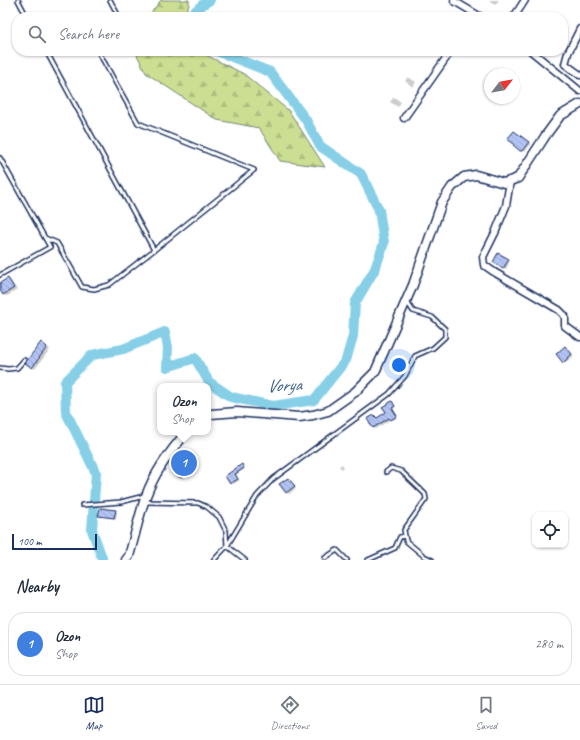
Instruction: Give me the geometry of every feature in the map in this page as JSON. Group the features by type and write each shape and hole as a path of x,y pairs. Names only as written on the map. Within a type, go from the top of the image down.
{"street":[{"path":"517,12 525,0"},
{"path":"454,1 472,12"},
{"path":"568,53 580,29"},
{"path":"404,118 447,56"},
{"path":"537,56 580,92"},
{"path":"567,56 565,64 580,75"},
{"path":"211,414 237,412 299,417 313,415 328,411 355,392 375,372 413,285 442,202 452,188 464,177 476,174 504,183 518,178 560,116 580,104"},
{"path":"510,181 506,206 495,233 482,257 484,264 494,272 559,310 564,316 565,326 580,337"},
{"path":"126,560 129,556 145,499 160,469 176,444 184,435"}],"lane":[{"path":"18,0 25,12"},
{"path":"110,0 117,12"},
{"path":"49,56 154,250"},
{"path":"45,238 57,243 82,287 94,289 109,285 254,170 138,123 101,56"},
{"path":"0,158 50,247 0,275"},
{"path":"214,560 227,546 257,496 274,479 389,394 405,376 415,356 433,348 445,337 445,329 432,317 413,311 406,300"},
{"path":"0,368 17,368 24,360"},
{"path":"386,472 391,468 401,471 425,494 426,499 404,530 406,542 424,556 432,560"},
{"path":"82,505 145,499 198,503 207,507 219,517 226,531 227,546 245,560"},
{"path":"368,560 395,548 400,537 405,536"},
{"path":"325,558 337,550 347,560"}],"green space":[{"path":"161,0 189,0 189,5 186,12 152,12"},
{"path":"138,56 208,56 244,74 289,111 325,167 280,161 259,128 217,120 146,73"}],"building":[{"path":"514,131 529,142 522,151 520,151 507,139"},
{"path":"498,253 509,259 503,269 493,262"},
{"path":"8,278 14,288 3,295 0,290 0,283"},
{"path":"41,342 47,347 32,368 25,363"},
{"path":"565,346 572,354 563,363 556,354"},
{"path":"392,401 395,406 392,408 397,416 391,420 389,418 373,428 367,419 374,415 377,418 386,412 382,407"},
{"path":"182,461 189,466 181,478 173,473"},
{"path":"242,464 244,468 235,474 238,479 230,484 225,476"},
{"path":"288,478 295,486 286,493 279,484"},
{"path":"100,508 116,510 114,518 98,516"}],"waterway":[{"name":"Vorya","path":"194,12 210,0"},
{"name":"Vorya","path":"211,383 231,397 273,406 314,400 346,360 353,336 355,303 375,269 384,243 379,210 361,174 320,146 306,120 270,72 230,56"},
{"name":"Vorya","path":"102,560 92,530 96,473 66,412 65,382 92,355 123,349 165,332 168,348 167,367 195,358 210,383"}],"place":[{"name":"Ozon","path":"184,463"}]}
